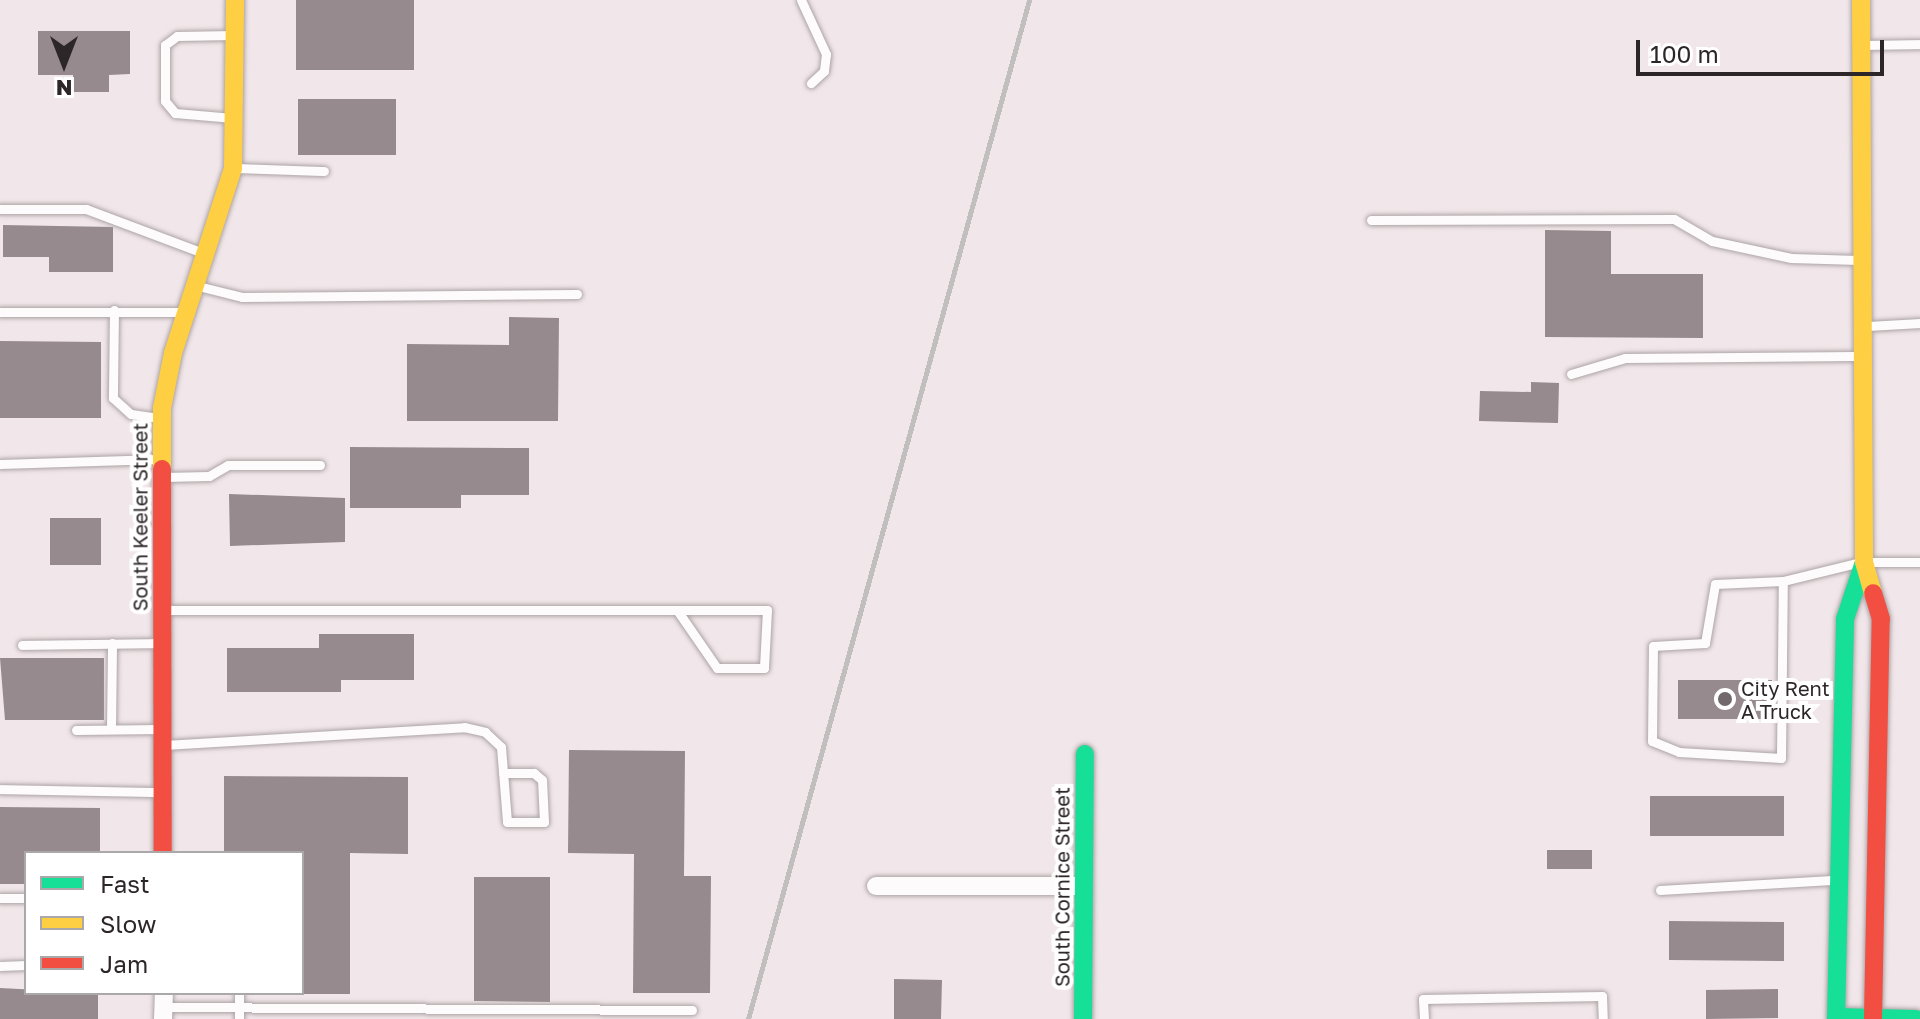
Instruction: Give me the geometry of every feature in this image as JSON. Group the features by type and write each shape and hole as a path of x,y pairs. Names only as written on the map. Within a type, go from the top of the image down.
{"main road":[{"name":"South Keeler Street","path":"163,851 159,468 162,418 188,313 209,255 233,168 235,0"},
{"path":"1861,0 1864,562 1881,619 1873,1018"},
{"path":"1864,562 1845,619 1836,1018 1916,1019"},
{"name":"South Cornice Street","path":"1083,1019 1085,754"}],"street":[{"path":"876,886 1084,886"}],"lane":[{"path":"801,0 826,54 824,71 811,83"},
{"path":"233,118 175,113 165,101 165,45 177,36 234,35"},
{"path":"1861,45 1920,44"},
{"path":"233,168 324,171"},
{"path":"0,209 86,209 209,255"},
{"path":"1371,220 1674,219 1712,241 1791,258 1862,260"},
{"path":"198,286 242,297 577,294"},
{"path":"0,312 114,310 188,313"},
{"path":"114,310 113,398 131,414 162,418"},
{"path":"1863,326 1920,323"},
{"path":"1571,374 1625,358 1863,356"},
{"path":"0,464 159,468 197,478 228,465 320,465"},
{"path":"1783,581 1781,758 1679,752 1652,741 1653,646 1705,643 1715,584 1783,581 1864,562 1920,562"},
{"path":"162,610 677,610 767,610 764,668 717,668 677,610"},
{"path":"111,729 112,643"},
{"path":"22,645 162,643"},
{"path":"76,730 111,729 164,737 464,727 485,732 501,747 503,773 507,822 544,822 542,780 534,773 503,773"},
{"path":"0,789 163,792"},
{"path":"1660,890 1839,880"},
{"path":"0,898 24,898"},
{"path":"0,966 24,965"},
{"path":"239,995 239,1019"},
{"path":"1424,1019 1423,999 1602,996 1603,1019"},
{"path":"163,1006 692,1010"},
{"path":"581,1019 582,1007"}],"building":[{"path":"296,0 414,0 414,70 296,70"},
{"path":"38,31 130,31 130,74 109,75 109,92 73,92 73,75 38,75"},
{"path":"298,99 396,99 396,155 298,155"},
{"path":"3,225 113,227 113,272 49,272 49,257 3,257"},
{"path":"1545,230 1611,231 1611,274 1703,274 1703,338 1545,337"},
{"path":"509,317 559,318 558,421 407,421 407,344 509,345"},
{"path":"0,341 101,342 101,418 0,418"},
{"path":"1531,382 1559,383 1558,423 1479,421 1480,391 1531,392"},
{"path":"350,447 529,448 529,495 461,495 461,508 350,508"},
{"path":"229,494 345,498 345,542 230,546"},
{"path":"50,518 101,518 101,565 50,565"},
{"path":"319,634 414,634 414,680 341,680 341,692 227,692 227,648 319,648"},
{"path":"0,658 104,658 104,720 5,720"},
{"name":"City Rent A Truck","path":"1678,680 1772,680 1772,719 1678,719"},
{"path":"569,750 685,751 684,876 711,876 710,993 633,993 634,854 568,853"},
{"path":"224,776 408,777 408,854 350,853 350,994 304,994 304,851 224,851"},
{"path":"1650,796 1784,796 1784,836 1650,836"},
{"path":"0,807 100,808 100,851 24,851 24,884 0,884"},
{"path":"1547,850 1592,850 1592,869 1547,869"},
{"path":"474,877 550,877 550,1002 474,1001"},
{"path":"1669,921 1784,922 1784,961 1669,960"},
{"path":"894,979 942,980 941,1019 894,1019"},
{"path":"0,988 24,989 24,995 98,995 98,1019 0,1019"},
{"path":"1778,989 1778,1018 1706,1019 1706,990"}],"railway":[{"path":"748,1019 1029,0"}],"traffic: fast":[{"path":"1836,1019 1845,619 1864,562"},
{"path":"1083,1019 1085,754"},
{"path":"1836,1017 1916,1019"}],"traffic: slow":[{"path":"162,469 162,408 173,353 233,168 235,0"},
{"path":"1861,0 1864,562 1873,593"}],"traffic: jam":[{"path":"162,469 163,851"},
{"path":"1873,593 1881,619 1873,1019"}],"place":[{"name":"City Rent A Truck","path":"1725,699"}]}
